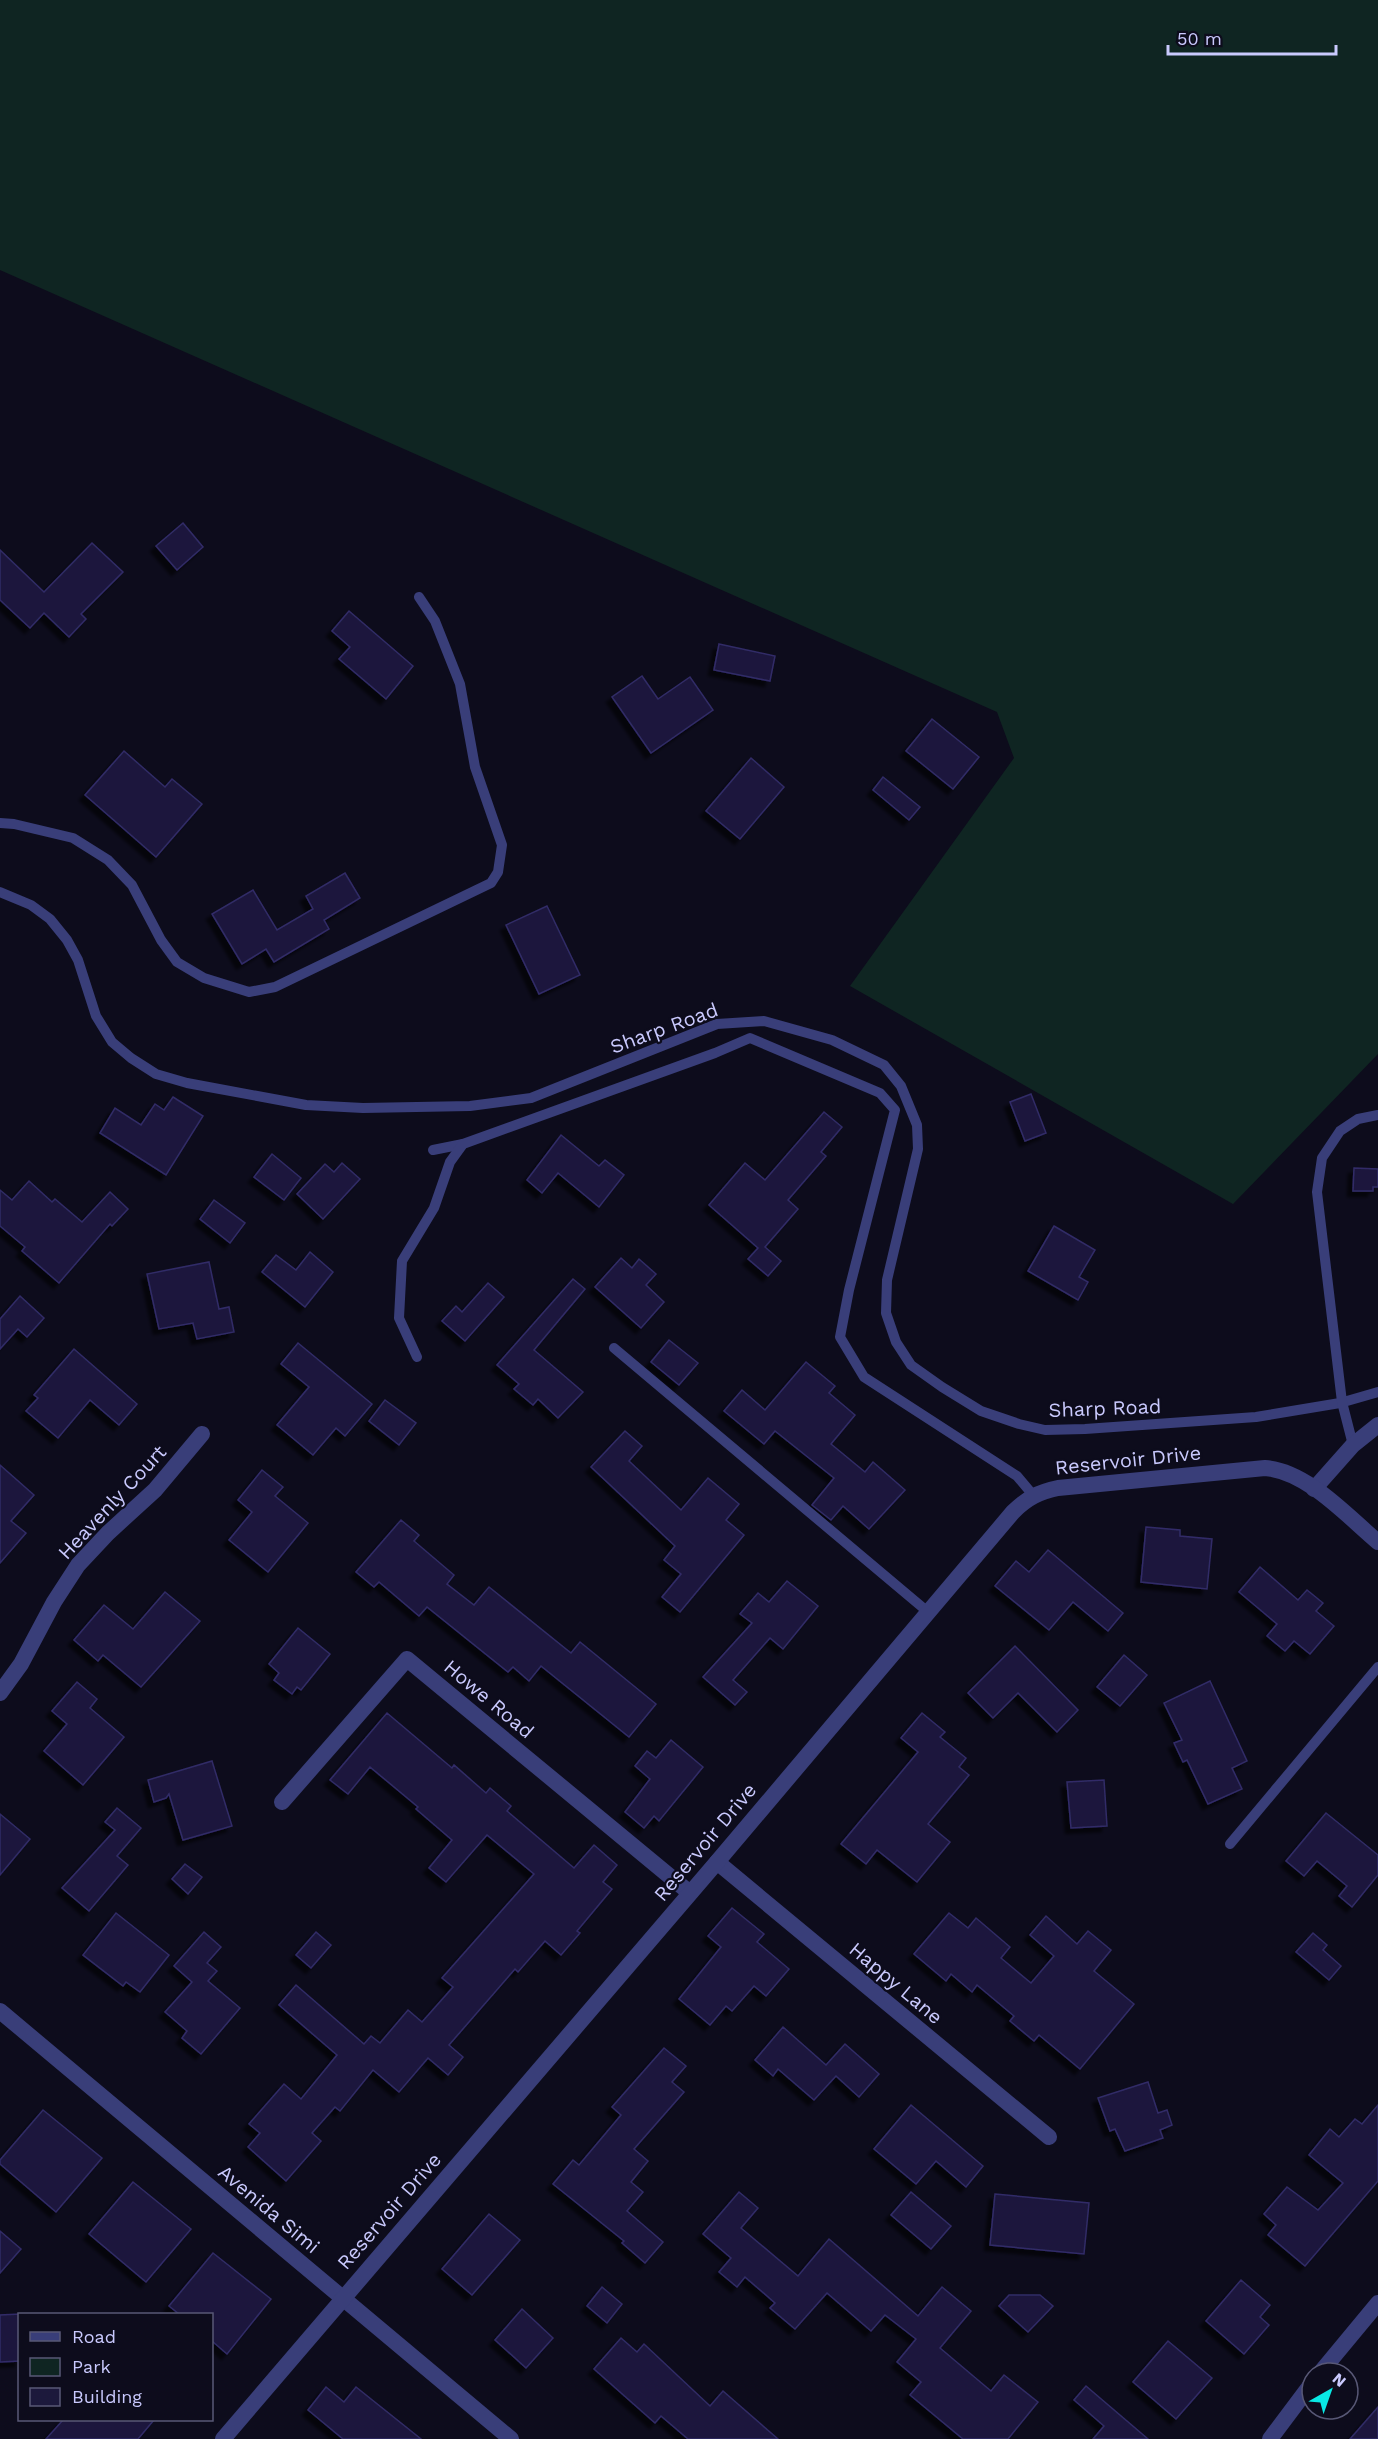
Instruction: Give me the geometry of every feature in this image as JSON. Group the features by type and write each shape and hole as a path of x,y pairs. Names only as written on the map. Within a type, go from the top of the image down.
{"street":[{"path":"1314,1489 1353,1445 1378,1425"},
{"name":"Heavenly Court","path":"0,1692 21,1664 54,1602 78,1565 108,1533 155,1490 202,1434"},
{"name":"Reservoir Drive","path":"223,2439 717,1862 1012,1512 1033,1495 1058,1488 1265,1468 1281,1469 1314,1489 1378,1542"},
{"name":"Howe Road","path":"282,1802 406,1659 690,1893"},
{"name":"Happy Lane","path":"717,1862 1049,2137"},
{"name":"Avenida Simi","path":"0,2011 511,2439"},
{"path":"1330,2361 1378,2303"},
{"path":"1270,2439 1300,2399"}],"lane":[{"path":"0,824 14,824 73,838 108,860 132,885 161,940 177,962 204,978 249,992 275,987 491,883 498,872 502,845 475,767 460,684 435,621 419,597"},
{"name":"Sharp Road","path":"0,892 31,905 50,920 67,940 78,960 96,1016 112,1042 156,1074 186,1083 306,1105 363,1108 470,1106 531,1098 717,1024 764,1020 832,1040 884,1065 901,1086 917,1125 918,1149 886,1280 886,1313 896,1342 911,1365 942,1387 981,1411 1019,1425 1045,1430 1256,1417 1342,1402 1378,1392"},
{"path":"433,1150 463,1144 715,1053 750,1038 880,1093 895,1110 849,1290 840,1338 864,1377 1017,1476 1033,1495"},
{"path":"1353,1445 1342,1402 1317,1192 1322,1158 1340,1131 1358,1119 1378,1115"},
{"path":"417,1357 399,1318 402,1262 434,1208 450,1162 463,1144"},
{"path":"614,1348 928,1612"},
{"path":"1230,1844 1378,1667"}],"green space":[{"path":"0,0 1378,0 1378,1054 1233,1204 850,986 1014,758 997,712 0,270"}],"building":[{"path":"183,523 203,547 177,570 156,546"},
{"path":"92,543 123,572 81,614 86,619 69,637 44,613 30,628 0,600 0,550 44,592"},
{"path":"349,611 413,666 386,699 339,659 350,647 332,631"},
{"path":"719,644 775,656 770,681 714,670"},
{"path":"642,676 658,699 690,677 713,710 651,753 612,697"},
{"path":"932,719 979,757 953,789 906,751"},
{"path":"124,751 165,787 172,779 202,804 156,857 85,795"},
{"path":"751,758 784,787 740,839 706,811"},
{"path":"883,777 920,807 909,820 873,790"},
{"path":"345,873 360,898 324,920 329,929 274,962 266,949 242,964 212,914 253,890 277,930 313,909 306,896"},
{"path":"547,906 580,975 539,994 506,925"},
{"path":"1031,1094 1046,1133 1025,1141 1010,1102"},
{"path":"173,1097 203,1116 166,1175 100,1133 115,1108 141,1125 155,1104 164,1110"},
{"path":"824,1112 842,1127 821,1152 826,1156 788,1200 798,1209 765,1247 781,1261 768,1276 748,1259 758,1248 709,1205 745,1163 765,1180"},
{"path":"561,1135 599,1166 605,1160 624,1175 599,1207 558,1173 542,1193 527,1180"},
{"path":"272,1154 301,1178 284,1200 254,1177"},
{"path":"342,1163 360,1179 323,1219 297,1194 325,1164 334,1172"},
{"path":"1354,1168 1378,1169 1378,1187 1373,1187 1373,1191 1353,1191"},
{"path":"29,1181 52,1202 55,1199 82,1222 110,1192 128,1209 112,1226 110,1224 59,1283 22,1251 25,1247 0,1226 0,1190 12,1200"},
{"path":"214,1200 245,1223 230,1243 200,1219"},
{"path":"1054,1226 1095,1250 1079,1277 1088,1282 1078,1300 1028,1271"},
{"path":"310,1252 333,1272 305,1307 262,1272 276,1255 296,1270"},
{"path":"621,1258 632,1268 639,1259 656,1274 646,1285 664,1302 641,1328 595,1287"},
{"path":"209,1262 219,1309 229,1307 234,1332 197,1339 193,1323 159,1329 147,1274"},
{"path":"573,1279 585,1289 534,1350 583,1392 558,1418 538,1399 533,1405 514,1389 519,1384 497,1365"},
{"path":"488,1283 504,1297 465,1341 442,1321 456,1306 462,1312"},
{"path":"20,1296 44,1318 27,1337 18,1329 0,1349 0,1319"},
{"path":"669,1340 698,1363 679,1385 651,1362"},
{"path":"298,1343 372,1404 345,1436 336,1428 313,1455 277,1425 309,1387 281,1364"},
{"path":"74,1349 137,1404 119,1425 90,1400 58,1438 26,1411 38,1398 34,1395"},
{"path":"806,1362 835,1386 829,1393 855,1415 831,1444 865,1472 873,1462 905,1490 869,1529 843,1506 831,1520 812,1505 834,1478 775,1431 764,1444 724,1411 742,1390 765,1410"},
{"path":"385,1400 416,1423 399,1445 369,1421"},
{"path":"625,1431 642,1446 629,1461 681,1510 708,1478 739,1504 726,1520 744,1535 680,1612 662,1597 681,1574 664,1560 675,1546 591,1467"},
{"path":"0,1465 34,1495 11,1521 26,1533 0,1563"},
{"path":"262,1470 283,1487 275,1496 308,1523 268,1572 229,1540 252,1512 238,1500"},
{"path":"401,1520 419,1535 414,1541 454,1575 447,1584 474,1605 489,1587 571,1653 580,1642 656,1704 629,1737 541,1666 529,1681 513,1667 508,1672 427,1607 419,1616 379,1582 374,1587 356,1572"},
{"path":"1146,1527 1180,1530 1180,1536 1212,1539 1207,1589 1141,1582"},
{"path":"1048,1550 1123,1613 1108,1631 1073,1602 1049,1630 995,1586 1016,1561 1029,1572"},
{"path":"1260,1567 1298,1600 1307,1590 1323,1603 1316,1611 1334,1626 1310,1654 1294,1641 1285,1651 1267,1636 1277,1624 1239,1592"},
{"path":"787,1581 818,1606 783,1649 770,1638 733,1680 747,1692 735,1705 703,1677 752,1623 740,1614 758,1593 769,1602"},
{"path":"165,1592 200,1621 141,1687 103,1655 98,1661 74,1640 104,1605 133,1629"},
{"path":"298,1628 330,1654 301,1690 297,1687 292,1694 274,1680 279,1673 269,1664"},
{"path":"1015,1646 1078,1710 1057,1732 1018,1693 993,1718 968,1693"},
{"path":"1124,1655 1147,1675 1120,1706 1097,1687"},
{"path":"1210,1681 1247,1761 1232,1768 1242,1789 1208,1804 1187,1760 1183,1762 1174,1743 1182,1740 1164,1703"},
{"path":"77,1682 97,1699 90,1708 124,1737 83,1785 44,1751 67,1724 52,1711"},
{"path":"387,1713 452,1768 454,1765 486,1793 490,1788 511,1806 507,1811 574,1868 594,1845 617,1865 603,1882 612,1889 577,1931 580,1933 561,1955 545,1941 518,1972 515,1969 449,2045 463,2057 448,2075 428,2058 399,2092 373,2070 340,2111 335,2107 312,2133 321,2141 286,2181 248,2147 260,2133 249,2124 284,2084 301,2099 337,2055 279,2005 296,1985 364,2044 371,2036 380,2043 408,2010 422,2022 453,1987 442,1978 534,1874 487,1835 446,1882 429,1868 452,1840 416,1809 418,1807 370,1767 348,1794 330,1780"},
{"path":"922,1713 945,1732 940,1737 966,1758 959,1767 969,1775 928,1824 950,1842 917,1882 877,1850 866,1864 841,1844 918,1752 901,1738"},
{"path":"671,1740 703,1767 659,1821 654,1816 644,1828 625,1812 650,1779 635,1766 647,1751 656,1758"},
{"path":"212,1761 232,1826 183,1840 169,1794 166,1798 154,1802 148,1780"},
{"path":"1104,1780 1107,1826 1071,1828 1067,1782"},
{"path":"117,1808 141,1828 117,1856 128,1865 89,1911 62,1888 115,1830 105,1822"},
{"path":"1326,1813 1378,1855 1378,1875 1352,1907 1339,1896 1347,1886 1317,1861 1304,1876 1286,1861"},
{"path":"0,1814 30,1839 0,1875"},
{"path":"185,1864 202,1877 188,1894 172,1879"},
{"path":"732,1908 764,1934 757,1942 789,1969 766,1996 754,1986 732,2011 726,2006 710,2025 679,1999 721,1947 708,1936"},
{"path":"116,1913 169,1955 140,1992 126,1982 123,1986 83,1955"},
{"path":"949,1913 968,1928 976,1918 1010,1947 1001,1958 1031,1983 1054,1956 1030,1935 1046,1916 1077,1944 1088,1931 1111,1950 1094,1971 1134,2004 1080,2069 1039,2035 1034,2041 1010,2021 1014,2016 977,1985 972,1992 951,1974 946,1981 914,1954"},
{"path":"204,1932 221,1947 207,1963 217,1971 208,1981 240,2008 201,2054 182,2038 187,2031 165,2012 192,1982 174,1966"},
{"path":"316,1932 331,1945 311,1968 296,1955"},
{"path":"1313,1933 1327,1945 1323,1950 1341,1966 1329,1980 1296,1952"},
{"path":"783,2027 826,2065 845,2044 879,2074 859,2097 836,2076 814,2100 778,2069 773,2076 755,2060"},
{"path":"664,2048 686,2066 672,2082 684,2092 634,2149 648,2161 631,2182 643,2192 627,2211 663,2242 645,2263 622,2243 624,2241 553,2184 573,2160 579,2165 621,2115 612,2107"},
{"path":"1148,2082 1158,2113 1167,2110 1172,2125 1160,2130 1163,2138 1125,2151 1115,2129 1110,2131 1098,2098"},
{"path":"911,2105 983,2166 966,2187 936,2161 916,2184 874,2149"},
{"path":"1378,2105 1378,2181 1305,2266 1268,2235 1276,2225 1264,2214 1287,2187 1318,2210 1343,2183 1309,2155 1330,2129 1339,2137 1355,2119 1362,2124"},
{"path":"43,2110 102,2158 56,2212 0,2164 0,2160"},
{"path":"133,2182 191,2229 146,2282 89,2234"},
{"path":"739,2192 758,2208 741,2228 798,2276 829,2239 918,2316 942,2287 971,2311 940,2348 991,2391 1004,2375 1038,2402 1008,2439 963,2439 910,2395 921,2382 897,2362 916,2339 885,2315 871,2331 827,2293 795,2329 770,2308 775,2303 745,2277 737,2287 719,2272 731,2258 703,2234"},
{"path":"911,2192 951,2226 931,2249 891,2215"},
{"path":"995,2194 1089,2203 1084,2254 990,2245"},
{"path":"489,2214 520,2240 472,2295 442,2269"},
{"path":"0,2231 21,2249 0,2273"},
{"path":"213,2253 271,2299 227,2354 213,2342 213,2313 178,2313 169,2306"},
{"path":"1241,2280 1270,2305 1260,2317 1269,2325 1244,2354 1206,2321"},
{"path":"602,2287 622,2304 607,2323 587,2306"},
{"path":"1009,2295 1040,2295 1053,2306 1028,2332 999,2306"},
{"path":"522,2309 553,2338 526,2368 495,2340"},
{"path":"18,2314 18,2361 0,2362 0,2315"},
{"path":"621,2338 637,2352 644,2344 710,2406 723,2391 778,2439 688,2439 661,2416 655,2423 594,2369"},
{"path":"1168,2341 1212,2378 1176,2419 1133,2382"},
{"path":"1086,2386 1148,2439 1093,2439 1104,2426 1074,2400"},
{"path":"326,2387 344,2402 356,2387 421,2439 343,2439 308,2410"},
{"path":"1378,2407 1378,2439 1350,2439"},
{"path":"62,2421 153,2421 138,2439 46,2439"}]}
